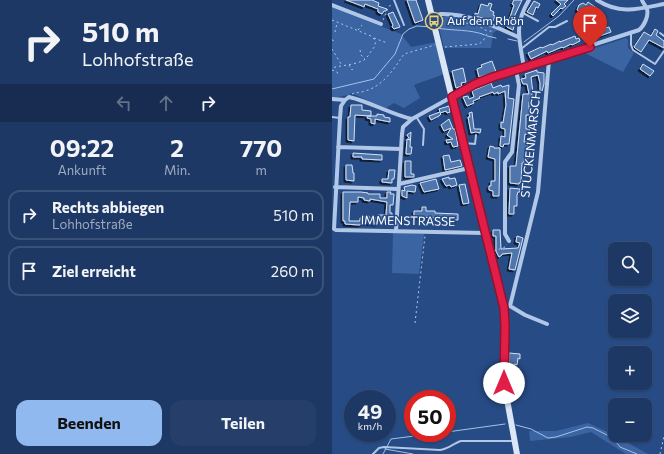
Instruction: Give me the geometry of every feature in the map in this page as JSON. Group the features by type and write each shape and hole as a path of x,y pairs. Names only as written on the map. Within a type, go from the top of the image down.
{"main road":[{"path":"428,0 504,308 504,383 517,454"}],"street":[{"path":"524,68 518,37 522,12 529,0"},
{"path":"597,0 613,9 622,10 646,8 664,4"},
{"path":"403,127 414,118 475,84 631,33 642,28 647,11 642,0"},
{"path":"332,5 382,24"},
{"path":"440,14 453,14 481,21 518,37"},
{"name":"STUCKENMARSCH","path":"547,324 525,315 510,306 538,192 549,60"},
{"path":"510,241 505,234 505,162 512,152 519,85 516,70"},
{"path":"332,99 347,98 360,100 400,116 414,118"},
{"path":"334,193 341,106 347,98"},
{"path":"396,231 403,127 400,116"},
{"path":"338,147 401,149"},
{"path":"334,186 399,187 469,168"},
{"name":"IMMENSTRASSE","path":"334,193 333,226 336,230 485,233"}],"lane":[{"path":"604,5 606,0"},
{"path":"395,2 404,25"},
{"path":"522,12 538,21"},
{"path":"521,49 549,27 555,27 567,21"},
{"path":"631,33 631,46 633,50 655,64 664,51"},
{"path":"660,33 664,36"},
{"path":"332,117 340,118"},
{"path":"414,118 424,129 423,144"},
{"path":"463,143 475,144 476,135"},
{"path":"373,454 380,448 384,447 440,450 461,441 514,440"}],"path":[{"path":"382,24 388,6 393,5 395,2"},
{"path":"453,14 458,21 462,23 474,24 488,32 494,31 498,28"},
{"path":"332,20 386,42"},
{"path":"335,32 337,22"},
{"path":"358,30 362,25"},
{"path":"347,98 354,93 365,91 377,86 395,67 404,54 440,46 467,46 479,44 483,41 488,32"},
{"path":"332,69 365,59 375,46 376,43 374,38"},
{"path":"332,40 335,43"},
{"path":"332,49 342,65"},
{"path":"360,50 361,55 365,59"},
{"path":"348,64 352,70 354,68"},
{"path":"332,69 337,72 339,76"},
{"path":"416,323 426,232"},
{"path":"490,253 505,247 510,241"},
{"path":"660,454 664,436"}],"shaded area":[{"path":"332,7 401,34 411,47 436,42 444,74 414,85 420,98 404,108 394,103 386,108 351,93 349,95 332,98"},
{"path":"449,15 474,20 498,30 493,33 491,48 444,48 437,19"},
{"path":"626,38 628,40 628,48 634,53 623,72 583,52"},
{"path":"393,232 424,234 419,274 392,273"},
{"path":"588,423 608,432 608,442 626,442 648,454 626,454 591,432 571,437 530,441 529,431 556,431"}],"building":[{"path":"346,0 372,0 379,3 378,6 387,9 382,14 378,12 378,9 365,4 364,7"},
{"path":"407,0 416,0 423,20 415,23"},
{"path":"514,0 522,0 514,17 516,18 513,30 507,27 514,5 512,4"},
{"path":"556,0 568,0 564,4 566,6 562,9 561,8 553,16 551,14 561,4"},
{"path":"534,1 540,4 538,8 536,7 533,15 527,12"},
{"path":"588,2 598,9 593,17 583,10 580,12 577,10 579,5 583,3 586,5"},
{"path":"489,3 492,4 490,10 494,12 493,15 495,16 493,21 475,16 475,13 478,14 481,4 488,6"},
{"path":"393,12 400,27 394,29 388,14"},
{"path":"609,27 611,32 597,37 595,31"},
{"path":"655,29 658,31 656,35 664,41 664,48 649,40 641,52 634,47 644,32 651,36"},
{"path":"575,36 576,39 579,38 580,41 572,45 562,47 548,53 547,51 531,59 528,53 541,47 552,45"},
{"path":"492,61 496,72 479,77 477,69 482,67 481,65"},
{"path":"643,64 654,71 650,76 640,69"},
{"path":"463,68 466,82 461,83 462,86 456,88 452,71"},
{"path":"537,70 537,72 544,73 544,84 542,91 540,91 538,75 531,77 533,93 531,102 529,102 529,110 532,111 531,115 526,115 526,129 530,129 529,134 525,134 524,142 528,142 528,159 524,158 524,163 522,163 521,182 519,184 510,183 510,166 516,166 523,94 529,94 527,84 523,84 521,79 526,78 525,74"},
{"path":"491,83 493,88 501,85 502,87 509,85 508,98 514,99 509,144 504,144 503,147 500,146 501,136 505,137 505,129 501,128 501,122 503,123 506,105 505,91 498,94 498,92 494,94 493,92 479,97 480,98 473,101 474,103 467,106 463,97 468,96 469,99 474,97 472,91"},
{"path":"351,105 362,105 362,110 371,111 371,116 355,115 354,141 348,140 348,117 350,117"},
{"path":"449,106 450,112 447,113 446,111 440,113 441,114 439,116 431,120 429,116 440,112 439,109"},
{"path":"472,112 474,129 481,129 480,133 471,133 468,117 470,117 469,113"},
{"path":"377,114 390,118 390,122 375,119 375,124 371,123 371,119 367,118 368,116 377,116"},
{"path":"449,119 453,129 455,129 458,146 453,147 451,142 447,143 446,140 453,139 447,135 451,128 444,131 441,125"},
{"path":"411,132 411,154 406,154 407,139 410,140 407,135"},
{"path":"490,146 500,148 499,196 493,196 493,191 489,190 491,181 495,181 495,159 488,157"},
{"path":"353,153 382,155 382,160 353,157"},
{"path":"449,155 451,162 460,160 462,166 445,170 443,156"},
{"path":"405,161 411,161 411,174 414,174 414,177 405,177"},
{"path":"346,165 352,165 354,181 346,180"},
{"path":"389,170 395,170 392,183 382,182 382,179 388,179"},
{"path":"449,177 449,179 455,178 457,185 451,187 450,185 446,186 442,179"},
{"path":"436,179 439,189 424,192 420,183"},
{"path":"465,184 469,203 463,204 459,185"},
{"path":"412,185 416,186 415,192 407,191 407,198 402,196 402,190 405,191 404,187"},
{"path":"510,188 520,189 520,192 518,192 517,195 517,206 514,206 514,214 509,214"},
{"path":"343,192 380,194 380,198 387,198 387,192 391,192 390,194 394,194 393,205 390,205 392,219 378,219 378,224 345,224 345,221 343,221","holes":["358,197 364,198 364,200 370,201 370,199 387,202 386,215 378,215 378,218 369,218 369,216 360,218 360,221 349,221 350,202 358,202"]},
{"path":"422,207 426,207 426,211 435,211 435,213 458,214 458,220 439,220 439,218 414,217 414,211 422,211"},
{"path":"493,230 500,230 501,249 518,248 520,243 516,242 517,236 523,238 515,270 509,269 512,253 502,254 499,257 496,251 496,236 493,236"},
{"path":"509,353 520,354 520,359 518,358 517,365 514,364 516,378 509,378"}],"waterway":[{"path":"524,42 559,16 574,0"},
{"path":"332,89 374,79 395,54 403,34 409,29 417,26 432,27"},
{"path":"437,28 473,32 485,35"},
{"path":"487,36 496,38"},
{"path":"508,39 517,41"},
{"path":"456,431 505,424"},
{"path":"516,425 531,429 548,438 556,437 587,427 593,428 613,438 620,447 637,454"},
{"path":"383,454 391,439 404,437"},
{"path":"385,449 413,454"}],"place":[{"name":"Auf dem Rhön","path":"434,21"}],"route":[{"path":"504,383 504,308 452,97 475,84 493,77 590,47"}]}
